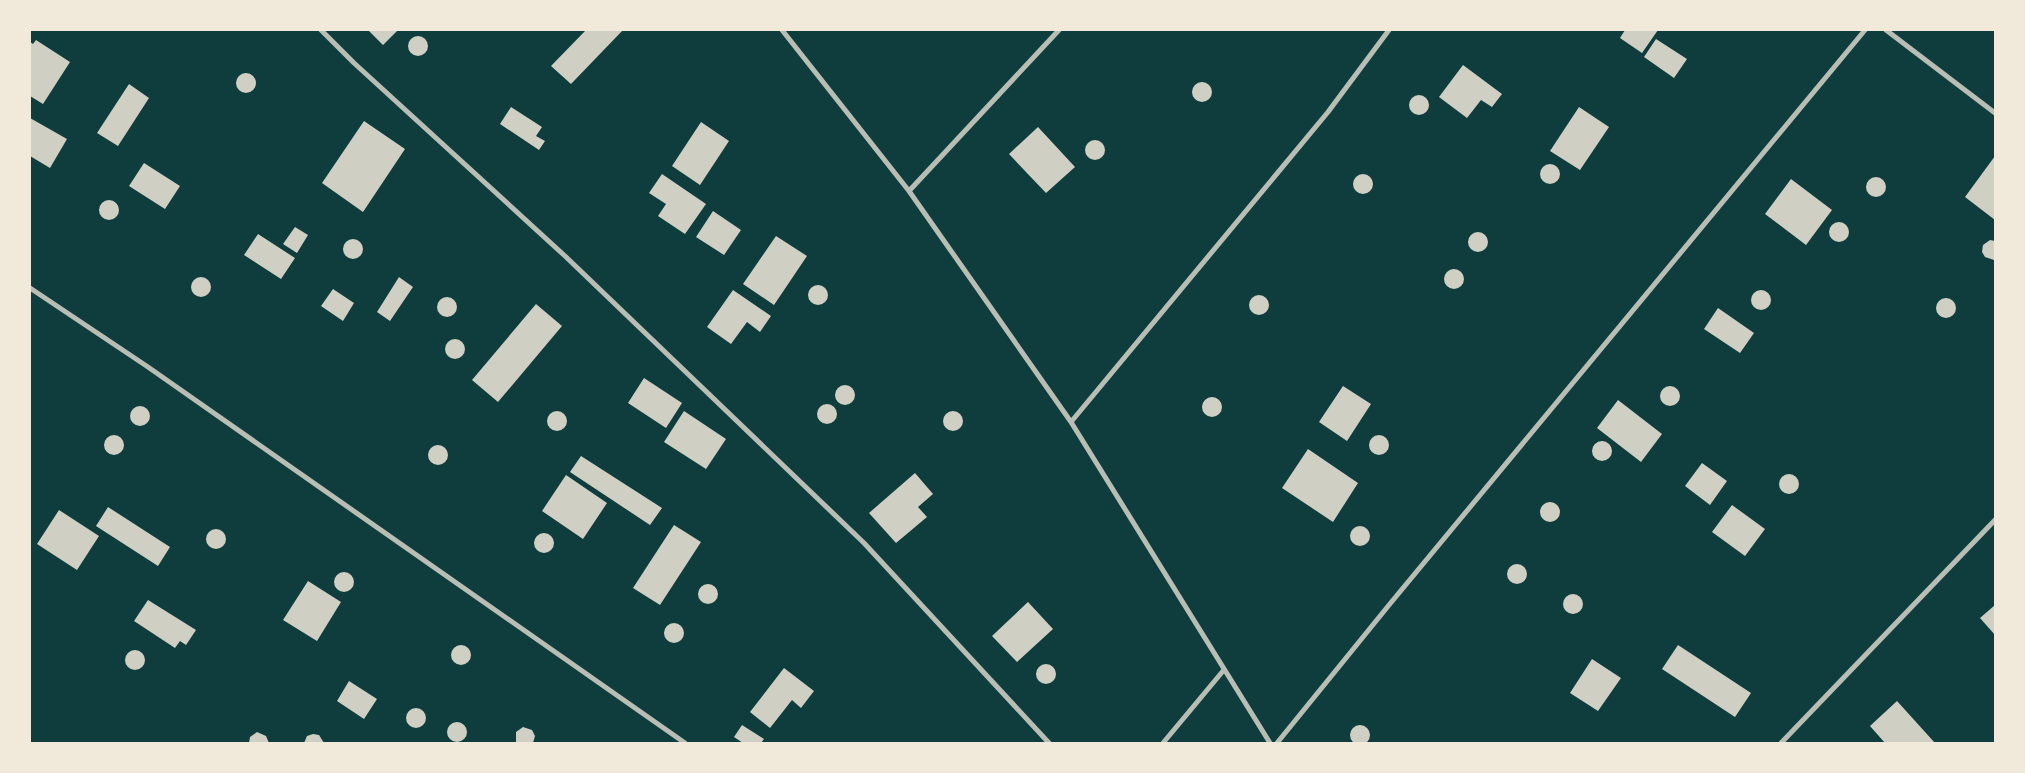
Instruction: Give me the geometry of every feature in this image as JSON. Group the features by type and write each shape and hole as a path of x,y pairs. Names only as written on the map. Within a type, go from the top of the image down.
{"street":[{"path":"321,30 361,70 564,256 864,543 1049,743"},
{"path":"782,30 908,191 1071,422 1223,671 1270,743"},
{"path":"908,191 1059,30"},
{"path":"1071,422 1328,112 1389,30"},
{"path":"1277,743 1866,30"},
{"path":"1886,30 1995,113"},
{"path":"30,288 156,373 685,743"},
{"path":"1781,743 1995,520"},
{"path":"1163,743 1223,671"}],"building":[{"path":"368,30 398,30 383,45"},
{"path":"586,30 623,30 571,84 551,66"},
{"path":"1625,30 1658,30 1642,53 1620,38"},
{"path":"418,36 425,39 428,46 425,53 418,56 411,53 408,46 411,39"},
{"path":"1656,39 1687,59 1674,78 1644,57"},
{"path":"36,40 70,62 43,104 30,96 30,42 33,44"},
{"path":"1463,65 1502,94 1492,107 1481,100 1467,118 1439,97"},
{"path":"246,73 253,76 256,83 253,90 246,93 239,90 236,83 239,76"},
{"path":"1202,82 1209,85 1212,92 1209,99 1202,102 1195,99 1192,92 1195,85"},
{"path":"129,84 149,98 118,146 97,133"},
{"path":"1419,95 1426,98 1429,105 1426,112 1419,115 1412,112 1409,105 1412,98"},
{"path":"511,107 542,127 536,136 545,141 539,150 500,124"},
{"path":"1579,107 1609,127 1580,170 1550,151"},
{"path":"30,118 67,139 50,168 30,156"},
{"path":"364,121 405,149 363,212 322,183"},
{"path":"701,122 729,141 700,185 672,166"},
{"path":"1038,127 1075,167 1046,193 1009,154"},
{"path":"1095,140 1102,143 1105,150 1102,157 1095,160 1088,157 1085,150 1088,143"},
{"path":"1995,156 1995,220 1965,197"},
{"path":"144,163 180,186 165,209 129,186"},
{"path":"1550,164 1557,167 1560,174 1557,181 1550,184 1543,181 1540,174 1543,167"},
{"path":"662,174 706,204 685,234 658,216 666,204 649,193"},
{"path":"1363,174 1370,177 1373,184 1370,191 1363,194 1356,191 1353,184 1356,177"},
{"path":"1876,177 1883,180 1886,187 1883,194 1876,197 1869,194 1866,187 1869,180"},
{"path":"1791,179 1832,210 1806,245 1765,214"},
{"path":"109,200 116,203 119,210 116,217 109,220 102,217 99,210 102,203"},
{"path":"713,211 741,230 724,255 696,237"},
{"path":"1839,222 1846,225 1849,232 1846,239 1839,242 1832,239 1829,232 1832,225"},
{"path":"295,227 308,235 297,253 283,244"},
{"path":"1478,232 1485,235 1488,242 1485,249 1478,252 1471,249 1468,242 1471,235"},
{"path":"258,234 295,258 281,279 244,255"},
{"path":"776,236 807,256 774,305 743,284"},
{"path":"353,239 360,242 363,249 360,256 353,259 346,256 343,249 346,242"},
{"path":"1990,240 1995,241 1994,260 1985,257 1982,252 1983,245"},
{"path":"1454,269 1461,272 1464,279 1461,286 1454,289 1447,286 1444,279 1447,272"},
{"path":"201,277 208,280 211,287 208,294 201,297 194,294 191,287 194,280"},
{"path":"399,277 413,287 390,321 377,312"},
{"path":"818,285 825,288 828,295 825,302 818,305 811,302 808,295 811,288"},
{"path":"333,289 354,303 343,321 321,306"},
{"path":"733,290 771,316 760,332 747,322 731,344 707,327"},
{"path":"1761,290 1768,293 1771,300 1768,307 1761,310 1754,307 1751,300 1754,293"},
{"path":"1259,295 1266,298 1269,305 1266,312 1259,315 1252,312 1249,305 1252,298"},
{"path":"447,297 454,300 457,307 454,314 447,317 440,314 437,307 440,300"},
{"path":"1946,298 1953,301 1956,308 1953,315 1946,318 1939,315 1936,308 1939,301"},
{"path":"536,304 562,326 498,402 472,380"},
{"path":"1718,308 1754,333 1740,353 1704,329"},
{"path":"455,339 462,342 465,349 462,356 455,359 448,356 445,349 448,342"},
{"path":"644,378 682,403 666,428 628,403"},
{"path":"845,385 852,388 855,395 852,402 845,405 838,402 835,395 838,388"},
{"path":"1343,386 1371,404 1347,441 1319,422"},
{"path":"1670,386 1677,389 1680,396 1677,403 1670,406 1663,403 1660,396 1663,389"},
{"path":"1212,397 1219,400 1222,407 1219,414 1212,417 1205,414 1202,407 1205,400"},
{"path":"1618,400 1662,434 1641,462 1597,428"},
{"path":"827,404 834,407 837,414 834,421 827,424 820,421 817,414 820,407"},
{"path":"140,406 147,409 150,416 147,423 140,426 133,423 130,416 133,409"},
{"path":"557,411 564,414 567,421 564,428 557,431 550,428 547,421 550,414"},
{"path":"684,411 726,439 706,469 664,442"},
{"path":"953,411 960,414 963,421 960,428 953,431 946,428 943,421 946,414"},
{"path":"114,435 121,438 124,445 121,452 114,455 107,452 104,445 107,438"},
{"path":"1379,435 1386,438 1389,445 1386,452 1379,455 1372,452 1369,445 1372,438"},
{"path":"1602,441 1609,444 1612,451 1609,458 1602,461 1595,458 1592,451 1595,444"},
{"path":"438,445 445,448 448,455 445,462 438,465 431,462 428,455 431,448"},
{"path":"1308,449 1358,483 1333,522 1282,488"},
{"path":"581,456 662,508 650,525 570,472"},
{"path":"1702,463 1727,481 1710,505 1685,486"},
{"path":"915,473 933,494 918,507 927,517 896,543 869,513"},
{"path":"1789,474 1796,477 1799,484 1796,491 1789,494 1782,491 1779,484 1782,477"},
{"path":"566,475 607,503 583,539 542,511"},
{"path":"1550,502 1557,505 1560,512 1557,519 1550,522 1543,519 1540,512 1543,505"},
{"path":"1732,505 1765,529 1745,556 1712,532"},
{"path":"108,507 170,547 158,566 96,526"},
{"path":"59,510 99,536 77,570 37,544"},
{"path":"674,525 701,542 660,605 633,588"},
{"path":"1360,526 1367,529 1370,536 1367,543 1360,546 1353,543 1350,536 1353,529"},
{"path":"216,529 223,532 226,539 223,546 216,549 209,546 206,539 209,532"},
{"path":"544,533 551,536 554,543 551,550 544,553 537,550 534,543 537,536"},
{"path":"1517,564 1524,567 1527,574 1524,581 1517,584 1510,581 1507,574 1510,567"},
{"path":"344,572 351,575 354,582 351,589 344,592 337,589 334,582 337,575"},
{"path":"308,581 341,602 317,641 283,620"},
{"path":"708,584 715,587 718,594 715,601 708,604 701,601 698,594 701,587"},
{"path":"1573,594 1580,597 1583,604 1580,611 1573,614 1566,611 1563,604 1566,597"},
{"path":"148,600 196,630 186,645 180,641 175,648 134,621"},
{"path":"1028,602 1053,629 1017,662 992,636"},
{"path":"1995,605 1995,635 1980,618"},
{"path":"674,623 681,626 684,633 681,640 674,643 667,640 664,633 667,626"},
{"path":"461,645 468,648 471,655 468,662 461,665 454,662 451,655 454,648"},
{"path":"1678,645 1751,693 1735,717 1662,669"},
{"path":"135,650 142,653 145,660 142,667 135,670 128,667 125,660 128,653"},
{"path":"1592,659 1621,678 1598,711 1570,693"},
{"path":"1046,664 1053,667 1056,674 1053,681 1046,684 1039,681 1036,674 1039,667"},
{"path":"784,668 814,691 801,708 792,700 770,728 750,712"},
{"path":"349,681 377,699 364,719 337,701"},
{"path":"1897,701 1935,743 1885,743 1870,726"},
{"path":"416,708 423,711 426,718 423,725 416,728 409,725 406,718 409,711"},
{"path":"457,722 464,725 467,732 464,739 457,742 450,739 447,732 450,725"},
{"path":"742,725 764,739 761,743 743,743 734,737"},
{"path":"1360,725 1367,728 1370,735 1367,742 1360,745 1353,742 1350,735 1353,728"},
{"path":"523,727 532,730 535,736 533,743 516,742 516,732"},
{"path":"257,732 266,736 269,743 249,743 250,737"},
{"path":"319,735 324,743 304,743 307,736"}]}
